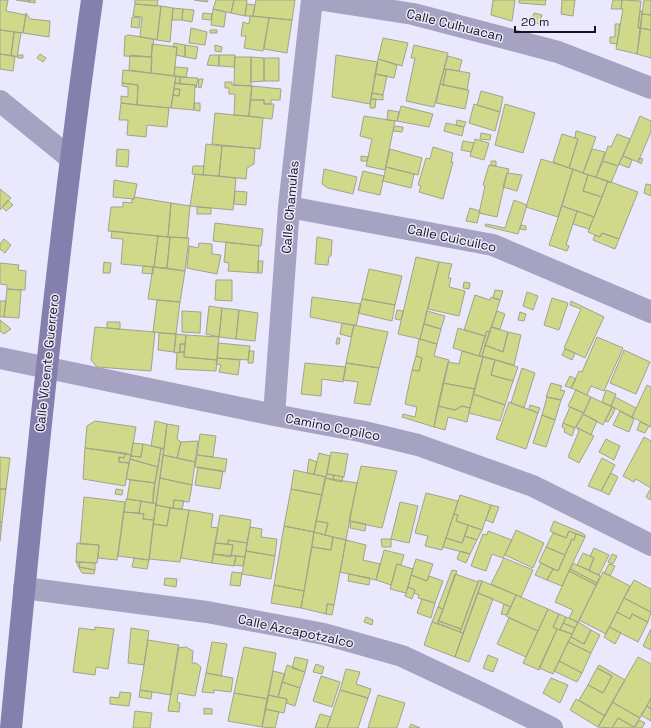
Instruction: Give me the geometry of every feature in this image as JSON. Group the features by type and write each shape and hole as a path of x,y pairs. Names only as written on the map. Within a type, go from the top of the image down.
{"main road":[{"name":"Calle Vicente Guerrero","path":"11,728 46,369 70,158 92,0"}],"street":[{"name":"Calle Chamulas","path":"274,415 289,207 312,0"},
{"name":"Calle Culhuacan","path":"323,0 413,14 558,52 651,88"},
{"path":"0,101 70,158"},
{"name":"Calle Cuicuilco","path":"289,207 493,245 651,312"},
{"name":"Camino Copilco","path":"0,358 46,369 360,431 418,445 470,462 533,486 651,545"},
{"name":"Calle Azcapotzalco","path":"24,588 207,612 324,634 402,656 552,728"}],"building":[{"path":"0,0 8,0 6,11 26,15 23,33 0,30"},
{"path":"16,0 29,0 29,2"},
{"path":"29,0 35,0 35,3 29,2"},
{"path":"135,0 158,0 157,6 135,4"},
{"path":"194,0 208,0 207,2"},
{"path":"216,0 234,0 231,13 213,9"},
{"path":"234,0 247,0 245,16 231,13"},
{"path":"256,0 295,0 292,20 253,16"},
{"path":"493,0 515,0 512,21 491,15"},
{"path":"519,0 546,0 545,5 519,3"},
{"path":"562,0 575,0 573,16 561,14"},
{"path":"613,0 622,0 621,9 611,9"},
{"path":"622,0 641,1 638,28 641,28 637,54 616,49 623,9 621,9"},
{"path":"644,0 651,0 651,15 642,14"},
{"path":"135,4 161,6 157,40 140,37 142,17 133,16"},
{"path":"247,4 255,5 253,16 245,16"},
{"path":"161,6 173,8 170,42 157,40"},
{"path":"173,8 183,9 182,20 172,20"},
{"path":"183,9 194,10 192,22 182,20"},
{"path":"213,9 226,12 224,27 211,25"},
{"path":"640,11 642,11 641,28 638,28"},
{"path":"26,13 30,19 50,21 49,37 23,33"},
{"path":"203,13 212,14 211,20 202,19"},
{"path":"534,13 542,15 539,24 531,21"},
{"path":"642,14 651,15 651,30 640,28"},
{"path":"250,16 269,18 263,51 244,48 246,36 241,36 243,22 249,24"},
{"path":"132,17 140,18 139,28 131,27"},
{"path":"269,18 292,20 287,53 264,49"},
{"path":"615,24 620,24 617,44 610,43 610,37 615,37"},
{"path":"191,28 207,32 205,45 189,43"},
{"path":"640,28 651,30 651,58 637,54"},
{"path":"0,30 14,32 11,56 0,54"},
{"path":"210,30 217,30 217,33 210,33"},
{"path":"14,32 21,33 17,57 11,56"},
{"path":"129,35 154,39 151,57 124,56 125,36"},
{"path":"383,38 408,43 402,66 378,59"},
{"path":"174,43 185,45 185,57 176,55 177,47 173,47"},
{"path":"152,44 177,47 174,76 151,73"},
{"path":"185,45 198,47 196,59 185,57"},
{"path":"215,45 222,47 221,52 215,51"},
{"path":"414,45 448,53 434,107 406,101 415,58 411,58"},
{"path":"0,54 15,56 13,71 0,69"},
{"path":"40,54 46,58 43,62 37,58"},
{"path":"18,55 23,55 23,58 18,58"},
{"path":"130,55 152,57 151,73 129,70"},
{"path":"210,55 219,55 219,66 207,65"},
{"path":"219,55 235,55 234,67 219,66"},
{"path":"336,55 378,62 370,104 332,97"},
{"path":"448,56 462,60 459,71 444,69"},
{"path":"235,57 251,57 251,86 234,85"},
{"path":"251,57 264,58 264,81 251,82"},
{"path":"264,58 279,58 279,81 264,81"},
{"path":"378,59 397,65 394,78 375,74"},
{"path":"175,67 188,68 186,77 174,76"},
{"path":"444,69 446,70 443,85 440,84"},
{"path":"446,69 470,73 467,90 443,85"},
{"path":"123,70 176,76 171,108 137,105 138,85 122,83"},
{"path":"375,74 387,76 383,95 372,93"},
{"path":"176,76 180,77 180,84 175,83"},
{"path":"180,77 198,78 196,88 195,85 180,84"},
{"path":"199,79 203,79 201,88 198,87"},
{"path":"225,82 232,82 232,85 252,86 249,116 234,115 235,94 229,94 229,88 225,88"},
{"path":"122,83 138,85 137,105 121,103 121,96 128,97 128,87 122,86"},
{"path":"175,83 195,85 194,110 171,108 173,95 179,96 180,89 174,89"},
{"path":"440,84 469,90 465,109 436,103"},
{"path":"252,86 281,89 280,100 271,100 271,104 264,104 264,100 250,100"},
{"path":"174,89 180,89 179,96 173,95"},
{"path":"481,91 503,97 500,112 477,105"},
{"path":"372,93 383,95 383,100 371,99"},
{"path":"371,99 376,99 375,108 370,108"},
{"path":"250,100 264,100 264,104 274,104 272,119 249,116"},
{"path":"121,103 169,108 167,127 147,125 146,137 127,135 128,120 119,120"},
{"path":"194,103 200,103 200,111 194,110"},
{"path":"474,104 500,112 495,131 469,123"},
{"path":"505,104 535,113 523,153 495,145"},
{"path":"401,106 433,114 429,127 397,121"},
{"path":"388,110 399,112 397,121 387,120"},
{"path":"215,113 263,118 260,149 212,144"},
{"path":"364,116 395,121 385,170 366,166 372,139 360,136"},
{"path":"640,116 651,121 651,132 638,162 623,156"},
{"path":"457,120 466,122 464,127 456,125"},
{"path":"446,123 464,127 462,136 444,131"},
{"path":"394,126 403,127 402,132 393,131"},
{"path":"576,131 596,137 583,173 569,168 578,139 575,138"},
{"path":"481,133 491,135 490,140 480,139"},
{"path":"562,134 578,139 569,168 553,162"},
{"path":"617,134 630,139 618,166 603,161 608,146 611,147"},
{"path":"475,139 489,143 484,160 470,156"},
{"path":"463,141 474,143 471,152 461,150"},
{"path":"206,144 222,146 219,176 203,175"},
{"path":"222,146 255,148 254,164 247,168 246,179 219,176"},
{"path":"433,147 453,153 451,162 453,162 443,199 419,192 421,186 418,185 426,158 430,159"},
{"path":"117,149 129,150 128,167 116,166"},
{"path":"390,149 422,158 418,175 386,167"},
{"path":"592,149 605,152 596,177 583,173"},
{"path":"361,156 368,157 367,161 361,161"},
{"path":"623,156 632,160 629,168 619,164"},
{"path":"639,158 643,159 641,164 638,162"},
{"path":"541,159 573,169 558,217 526,207"},
{"path":"491,161 496,161 496,166 491,165"},
{"path":"603,161 618,166 611,183 596,177"},
{"path":"489,165 509,169 497,217 479,213 485,186 483,185"},
{"path":"193,166 204,166 203,175 192,174"},
{"path":"386,167 414,174 411,188 383,181"},
{"path":"324,169 357,177 353,194 328,188 322,184"},
{"path":"573,169 588,175 583,191 602,197 594,217 562,206"},
{"path":"363,171 384,176 380,195 358,190"},
{"path":"507,173 522,175 517,191 503,187"},
{"path":"195,174 236,178 233,210 190,206"},
{"path":"588,175 608,181 602,197 583,191"},
{"path":"114,180 137,184 134,199 113,197"},
{"path":"608,181 638,192 619,239 602,233 600,237 588,232"},
{"path":"646,184 651,185 651,196 644,193"},
{"path":"0,189 11,198 0,210"},
{"path":"235,191 247,192 246,205 234,204"},
{"path":"134,197 171,203 168,237 108,231 111,207 123,207 123,202 132,203 132,199 134,199"},
{"path":"8,200 13,205 6,211 2,207"},
{"path":"514,200 527,205 518,234 485,226 486,224 505,228"},
{"path":"171,203 190,206 187,238 168,237"},
{"path":"562,206 577,211 566,245 569,246 567,251 549,245"},
{"path":"197,207 211,208 211,214 197,214"},
{"path":"470,208 480,211 477,223 466,221"},
{"path":"577,211 594,217 589,229 573,224"},
{"path":"215,223 263,229 261,246 213,241"},
{"path":"521,225 526,226 526,230 520,229"},
{"path":"112,231 158,236 154,267 121,264 123,239 111,238"},
{"path":"602,233 619,239 615,249 593,240 595,235 600,237"},
{"path":"158,236 170,237 167,268 154,267"},
{"path":"170,237 189,238 185,271 167,268"},
{"path":"317,237 332,240 331,256 329,256 328,265 315,264"},
{"path":"4,239 11,245 5,253 0,249 0,244"},
{"path":"226,242 259,246 258,273 228,271 229,263 224,262"},
{"path":"199,243 212,244 212,254 221,255 217,274 187,268 189,246 198,248"},
{"path":"416,257 439,262 420,339 398,334"},
{"path":"258,261 263,261 262,273 258,273"},
{"path":"104,262 111,263 110,273 103,273"},
{"path":"439,262 452,264 448,278 451,278 449,287 465,291 459,316 428,309"},
{"path":"0,263 19,265 18,270 26,271 25,290 7,289 7,285 0,284"},
{"path":"143,266 153,267 153,274 142,273"},
{"path":"153,267 185,271 180,302 148,299"},
{"path":"369,269 402,276 395,305 362,299"},
{"path":"216,280 232,280 232,301 215,300"},
{"path":"464,282 470,283 469,289 463,288"},
{"path":"7,289 21,290 19,318 4,317"},
{"path":"495,290 503,291 500,300 493,298"},
{"path":"527,292 538,296 533,310 523,306"},
{"path":"475,295 490,300 491,297 500,300 490,332 487,331 485,336 464,330"},
{"path":"312,297 361,304 356,326 310,317"},
{"path":"552,298 568,303 559,330 544,325"},
{"path":"362,299 395,305 392,321 358,313"},
{"path":"157,300 180,302 176,334 153,332"},
{"path":"0,301 6,301 4,317 0,317"},
{"path":"571,301 604,317 585,358 564,348 581,309 570,305"},
{"path":"209,306 222,308 219,337 206,334"},
{"path":"222,308 239,310 236,339 219,337"},
{"path":"239,310 258,313 255,341 236,339"},
{"path":"397,310 403,311 401,320 395,319"},
{"path":"182,311 201,312 200,333 182,332"},
{"path":"427,311 445,316 441,329 424,324"},
{"path":"497,311 505,314 500,329 491,327"},
{"path":"520,312 526,314 524,321 518,320"},
{"path":"0,320 11,329 4,334 0,331"},
{"path":"107,322 120,322 120,329 107,328"},
{"path":"342,323 354,325 351,337 340,334"},
{"path":"424,324 441,329 437,344 420,339"},
{"path":"354,325 388,332 379,368 346,363"},
{"path":"95,327 155,332 151,371 97,367 91,360"},
{"path":"491,327 508,332 503,352 485,345"},
{"path":"458,328 485,336 479,356 453,348"},
{"path":"487,331 490,332 482,356 479,356"},
{"path":"508,332 521,335 514,365 482,356 485,345 503,352"},
{"path":"159,333 176,334 174,352 158,350"},
{"path":"176,334 186,335 185,344 180,344 180,352 174,353"},
{"path":"186,335 219,337 217,360 184,357"},
{"path":"597,337 623,348 604,391 591,386 587,395 571,388 579,371 582,372"},
{"path":"337,338 340,338 339,344 336,344"},
{"path":"419,339 437,344 434,356 449,360 434,427 402,417 403,414 415,417 417,407 405,404 412,370 419,371 422,358 416,356"},
{"path":"218,343 250,346 248,360 217,358"},
{"path":"180,344 185,344 184,352 180,352"},
{"path":"565,349 575,353 572,360 562,355"},
{"path":"624,350 650,362 636,394 610,383"},
{"path":"249,351 254,351 253,363 248,363"},
{"path":"462,351 483,357 475,389 443,383 448,362 459,364"},
{"path":"184,352 184,357 217,360 216,371 176,369 177,353"},
{"path":"416,356 422,358 419,371 412,370"},
{"path":"483,357 495,360 491,375 513,381 505,405 473,394"},
{"path":"217,358 240,360 238,375 219,372 221,365 216,364"},
{"path":"495,360 518,367 513,381 491,375"},
{"path":"305,363 346,367 343,382 322,379 321,396 301,394"},
{"path":"346,363 379,368 370,405 354,403 358,382 343,380"},
{"path":"522,368 535,373 524,408 511,403"},
{"path":"570,376 576,379 571,388 565,386"},
{"path":"443,383 475,389 470,408 462,406 455,410 438,406"},
{"path":"551,383 562,386 560,390 565,391 561,400 546,397"},
{"path":"647,385 651,387 651,427 632,417"},
{"path":"576,390 591,397 584,413 568,406"},
{"path":"606,390 616,394 611,406 602,402"},
{"path":"473,394 505,405 500,421 469,413"},
{"path":"547,397 561,400 555,420 542,415"},
{"path":"591,397 612,407 603,425 583,414"},
{"path":"615,397 636,408 632,417 611,406"},
{"path":"509,402 538,413 526,449 496,439"},
{"path":"530,405 540,408 538,413 529,409"},
{"path":"438,406 455,410 462,406 470,408 467,422 448,417 445,430 434,427"},
{"path":"570,407 584,413 575,428 563,423"},
{"path":"612,407 615,409 613,414 608,422 605,421"},
{"path":"620,411 634,419 629,432 613,425"},
{"path":"583,414 597,421 591,435 576,427"},
{"path":"542,415 555,420 546,447 533,443"},
{"path":"95,421 136,427 131,455 85,448 87,426"},
{"path":"155,421 167,424 164,449 151,446"},
{"path":"640,422 649,426 645,433 637,430"},
{"path":"563,423 575,428 572,436 564,432 565,429 562,427"},
{"path":"167,424 179,426 177,439 181,442 177,458 163,455"},
{"path":"577,428 594,436 579,463 568,457 579,431"},
{"path":"200,434 216,436 213,457 197,455"},
{"path":"644,437 651,441 651,488 636,479 634,482 623,476"},
{"path":"606,439 620,446 614,460 599,452"},
{"path":"198,441 195,462 177,458 181,442"},
{"path":"133,443 143,444 141,457 131,456"},
{"path":"143,444 161,448 158,467 130,459 131,456 141,457"},
{"path":"85,448 125,453 124,458 119,457 119,462 129,463 125,486 83,479"},
{"path":"161,448 164,449 156,504 153,503 153,493"},
{"path":"331,452 348,454 344,477 327,474"},
{"path":"125,453 131,455 129,463 119,462 119,457 124,458"},
{"path":"319,453 330,456 326,477 314,474"},
{"path":"163,455 195,462 192,485 160,478"},
{"path":"197,455 227,459 225,472 195,467"},
{"path":"0,457 10,458 6,489 0,489"},
{"path":"602,458 615,465 601,491 588,486"},
{"path":"130,459 158,467 155,483 126,479"},
{"path":"309,459 317,462 314,474 307,473"},
{"path":"361,466 397,471 382,528 349,521"},
{"path":"198,467 223,471 220,489 195,485"},
{"path":"294,470 326,477 322,495 291,489"},
{"path":"611,473 618,477 609,495 601,491"},
{"path":"327,474 334,475 333,480 325,478"},
{"path":"334,475 343,477 342,482 333,480"},
{"path":"160,478 192,485 189,502 174,500 173,508 156,505"},
{"path":"325,478 357,483 346,540 325,535 328,523 316,521"},
{"path":"130,480 155,483 153,503 127,499"},
{"path":"651,488 651,500 646,497"},
{"path":"0,489 6,489 2,522 0,522"},
{"path":"116,489 123,490 122,495 115,494"},
{"path":"291,489 322,495 314,532 284,526"},
{"path":"426,493 458,501 442,550 425,546 428,536 415,533"},
{"path":"460,495 491,505 482,530 456,521 458,515 454,514"},
{"path":"84,497 125,502 117,560 98,558 99,545 80,544"},
{"path":"126,499 141,501 139,513 124,512"},
{"path":"174,500 184,501 182,509 173,508"},
{"path":"141,501 156,504 154,520 143,519 144,514 139,513"},
{"path":"400,502 418,506 409,543 391,539"},
{"path":"156,505 170,508 167,526 153,524"},
{"path":"491,505 499,507 493,523 486,520"},
{"path":"170,508 189,510 180,562 149,559 153,524 167,526"},
{"path":"189,510 213,514 211,527 218,528 212,563 181,558"},
{"path":"124,512 144,514 143,519 154,520 149,560 118,556"},
{"path":"454,514 458,515 456,521 468,525 462,543 446,538"},
{"path":"220,515 251,520 247,543 228,540 228,544 215,543"},
{"path":"316,521 328,523 325,535 314,532"},
{"path":"351,521 366,524 365,531 350,528"},
{"path":"554,521 582,533 585,537 569,531 566,538 550,531"},
{"path":"0,522 2,522 0,541"},
{"path":"468,525 482,530 477,540 465,536"},
{"path":"284,526 314,532 304,591 274,585"},
{"path":"250,527 262,529 261,537 277,539 275,556 246,551"},
{"path":"516,530 544,543 533,568 505,555"},
{"path":"488,531 512,540 503,558 492,554 486,571 471,566 483,534 487,535"},
{"path":"569,531 576,534 574,540 572,539 565,555 546,547 553,533 566,538"},
{"path":"314,532 333,537 331,550 312,547"},
{"path":"576,534 585,537 562,586 547,580 553,569 558,571 572,539 574,540"},
{"path":"465,536 477,540 470,554 443,547 446,538 462,543"},
{"path":"333,537 346,540 334,605 327,604 326,614 301,608 312,547 331,550"},
{"path":"381,539 391,539 391,547 382,547"},
{"path":"228,540 247,543 245,557 231,555 233,545 228,544"},
{"path":"346,540 366,545 363,560 380,564 376,580 340,572"},
{"path":"77,543 99,545 97,563 76,562"},
{"path":"215,543 233,545 231,557 213,554"},
{"path":"546,547 565,555 558,571 539,562"},
{"path":"594,548 609,555 599,575 589,570 594,558 590,556"},
{"path":"384,550 404,555 401,565 397,564 391,585 376,580"},
{"path":"246,551 275,556 271,579 242,574"},
{"path":"460,551 470,554 466,563 457,559"},
{"path":"583,553 594,558 589,570 577,565"},
{"path":"213,554 236,556 234,566 212,563"},
{"path":"612,554 617,556 613,564 608,562"},
{"path":"236,556 245,557 243,566 234,565"},
{"path":"134,558 149,560 147,569 132,567"},
{"path":"504,558 533,570 521,597 491,584"},
{"path":"416,559 433,564 427,581 411,575"},
{"path":"76,562 80,562 79,567 95,570 94,574 82,573"},
{"path":"80,562 95,563 95,570 79,567"},
{"path":"541,563 553,569 547,580 535,575"},
{"path":"573,563 600,576 597,583 570,569"},
{"path":"397,564 413,569 406,593 390,589"},
{"path":"609,564 615,566 610,576 604,573"},
{"path":"570,569 597,583 596,585 569,571"},
{"path":"452,570 457,571 443,609 438,607"},
{"path":"569,571 596,585 578,623 569,618 573,610 555,602"},
{"path":"232,572 242,573 240,586 230,585"},
{"path":"603,572 630,586 606,634 579,620"},
{"path":"349,574 370,578 369,585 348,581"},
{"path":"455,574 478,582 461,629 439,621"},
{"path":"411,575 427,581 429,576 443,581 435,603 418,598 419,595 414,593 415,590 408,587"},
{"path":"165,578 177,579 176,587 164,585"},
{"path":"479,580 482,581 463,633 460,632"},
{"path":"634,580 651,589 651,612 624,598"},
{"path":"482,581 516,595 511,607 478,593"},
{"path":"274,585 304,591 301,608 271,603"},
{"path":"408,587 415,590 412,599 405,596"},
{"path":"478,593 493,599 469,662 455,657"},
{"path":"516,595 548,609 538,631 506,616"},
{"path":"624,598 651,612 648,622 632,614 630,619 617,612"},
{"path":"422,599 435,603 431,618 417,613"},
{"path":"327,604 334,605 332,615 326,614"},
{"path":"504,604 511,607 507,615 501,614"},
{"path":"438,607 443,609 437,624 432,622"},
{"path":"548,609 559,614 553,627 557,629 539,670 523,663"},
{"path":"617,612 630,619 632,614 648,622 638,642 609,627"},
{"path":"559,614 566,617 560,630 553,627"},
{"path":"366,617 373,620 372,625 364,622"},
{"path":"566,617 578,622 575,628 563,623"},
{"path":"509,618 538,631 526,657 497,644"},
{"path":"439,621 461,629 460,632 438,623"},
{"path":"432,622 463,633 455,657 424,645"},
{"path":"578,622 591,630 584,644 571,637"},
{"path":"563,623 575,628 572,634 560,630"},
{"path":"95,627 114,629 108,669 96,667 95,675 73,672 79,628 95,630"},
{"path":"609,627 621,633 615,644 604,637"},
{"path":"131,628 149,631 144,665 128,663"},
{"path":"557,629 572,634 553,674 539,668"},
{"path":"651,629 651,650 643,646"},
{"path":"591,630 600,635 591,653 568,642 571,637 584,644"},
{"path":"148,640 179,645 171,695 140,690"},
{"path":"212,642 227,644 221,676 206,673"},
{"path":"568,642 591,653 582,673 559,661"},
{"path":"186,647 193,651 192,663 196,663 201,667 195,696 178,693 177,702 180,703 179,712 168,711 178,648"},
{"path":"244,647 276,653 268,699 234,693"},
{"path":"488,655 498,659 493,672 483,668"},
{"path":"295,657 308,660 305,672 292,668"},
{"path":"638,657 651,664 651,698 640,718 612,702"},
{"path":"559,661 582,673 577,682 554,671"},
{"path":"316,664 324,667 322,674 313,672"},
{"path":"287,665 305,672 300,688 282,682"},
{"path":"599,665 625,680 605,716 579,700 588,685 603,693 612,676 597,668"},
{"path":"597,668 612,676 603,693 588,685"},
{"path":"346,669 360,672 356,684 371,689 368,698 340,690"},
{"path":"273,671 285,674 278,697 268,695"},
{"path":"206,673 233,678 231,692 214,690 214,693 202,692"},
{"path":"321,676 340,682 332,707 313,701"},
{"path":"551,678 568,685 560,703 543,693"},
{"path":"282,682 300,688 295,706 286,703 287,699 278,697"},
{"path":"140,690 152,692 151,699 139,697"},
{"path":"340,690 368,698 358,728 327,728"},
{"path":"120,692 131,693 129,706 110,704 110,697 119,698"},
{"path":"234,693 268,699 262,727 228,721"},
{"path":"268,695 287,699 284,713 265,709"},
{"path":"378,695 405,703 397,728 368,728"},
{"path":"651,698 651,709 647,706"},
{"path":"576,699 605,716 598,727 570,710"},
{"path":"612,702 640,718 634,727 618,718 612,728 598,727"},
{"path":"647,706 651,709 651,721 641,715"},
{"path":"204,708 212,709 212,714 204,714"},
{"path":"265,709 279,712 275,728 262,727"},
{"path":"135,711 152,713 150,728 133,728"},
{"path":"320,714 331,717 327,728 315,728"},
{"path":"618,718 634,727 634,728 612,728"},
{"path":"639,720 645,723 642,728 635,728"},
{"path":"411,724 420,728 409,728"}]}
